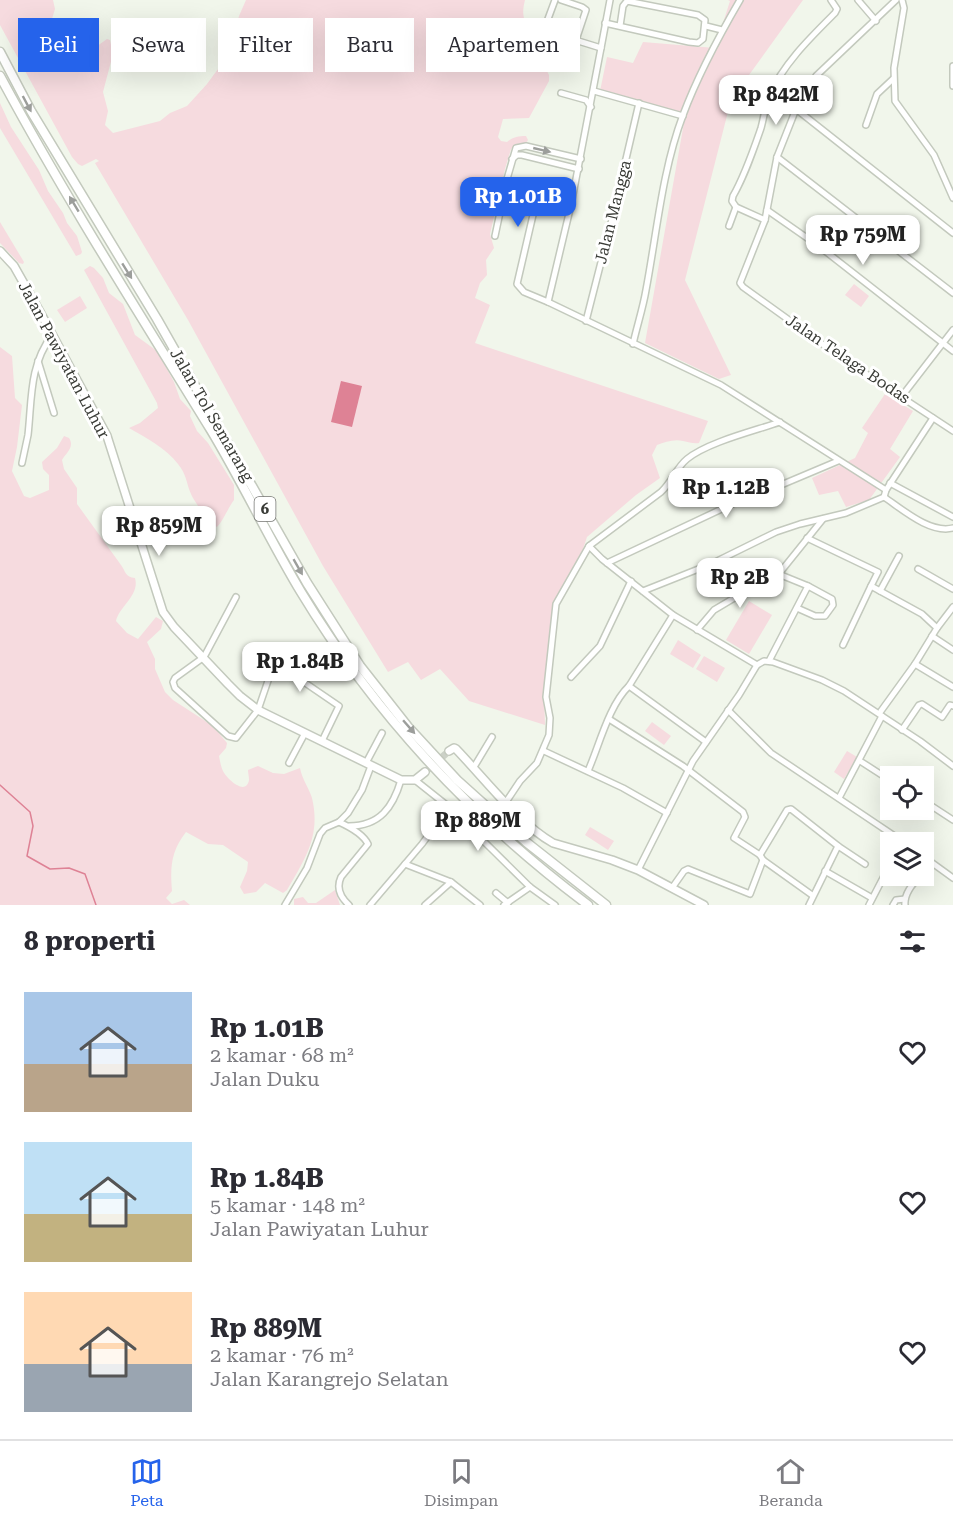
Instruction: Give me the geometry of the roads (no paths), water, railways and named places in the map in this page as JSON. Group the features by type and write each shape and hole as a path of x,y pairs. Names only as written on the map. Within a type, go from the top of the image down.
{"highway":[{"name":"Jalan Tol Semarang","path":"0,52 42,130 157,319 307,583 360,666 408,727 458,780 526,842 606,905"},
{"name":"Jalan Tol Semarang","path":"0,76 38,145 235,470 301,592 355,672 400,732 450,786 502,837 588,905"}],"main road":[{"name":"Jalan Pawiyatan Luhur","path":"0,251 14,266 107,436 163,612 174,627 240,696 258,710 401,780 415,780"},
{"path":"451,750 456,749 506,802 538,832 554,843 638,870 704,905"},
{"path":"415,780 425,772"}],"street":[{"path":"549,18 555,0"},
{"path":"561,0 586,10 580,28"},
{"path":"548,302 581,159 610,0"},
{"path":"633,344 646,291 654,233 683,116 722,30 741,0"},
{"path":"831,0 837,9 835,13 810,36 774,86 764,111 754,149 733,196 732,201 736,207 765,220 777,157 796,109 816,76 896,0"},
{"path":"858,0 876,21"},
{"path":"902,0 904,8 893,79 895,101 934,155 953,198"},
{"path":"605,23 698,44 704,39 706,26 705,20 698,15 627,1 623,6 620,26"},
{"path":"706,26 722,30"},
{"path":"580,41 601,48"},
{"path":"953,66 953,86"},
{"path":"866,125 877,94 893,79"},
{"path":"594,91 683,116"},
{"path":"561,93 586,100 591,107"},
{"name":"Jalan Mangga","path":"586,321 639,103"},
{"path":"796,109 953,233"},
{"path":"495,236 513,154 520,146 581,159"},
{"path":"512,160 516,155 522,155 579,168"},
{"path":"777,157 953,294"},
{"path":"507,179 536,202 517,284 524,292 721,385 886,490"},
{"path":"729,226 736,207"},
{"path":"767,210 820,247 953,351"},
{"name":"Jalan Telaga Bodas","path":"765,220 740,279 743,287 839,356 953,430"},
{"path":"902,396 953,330"},
{"path":"22,463 28,435 31,389 37,360 52,335"},
{"path":"37,360 54,413"},
{"path":"643,591 676,579 776,532 867,505 884,497 890,483 933,418"},
{"path":"506,802 544,751 549,735 550,718 546,697 556,604 589,546 661,492 670,484 685,460 698,451 780,422"},
{"path":"607,562 745,498 838,461"},
{"path":"890,483 953,517"},
{"path":"884,497 911,517 952,530"},
{"path":"697,630 714,610 782,572 823,519"},
{"path":"807,538 888,576"},
{"path":"589,546 673,615 757,665"},
{"path":"880,591 899,556"},
{"path":"918,569 953,590"},
{"path":"782,572 832,599 833,605 825,616 815,616 798,608"},
{"path":"843,645 878,572"},
{"path":"571,677 600,646 631,581"},
{"path":"768,661 808,586"},
{"path":"871,586 922,614 937,628"},
{"path":"236,597 204,657 175,678 173,682 175,688 232,738 240,735 258,710 269,672 275,667 286,671 339,706 322,741"},
{"path":"839,798 860,761 881,714 953,607"},
{"path":"588,771 609,719 624,691 673,615"},
{"path":"932,636 953,650"},
{"path":"638,870 688,770 761,662 768,661 822,680 881,714 953,766"},
{"path":"915,664 953,687"},
{"path":"629,686 706,742"},
{"path":"902,730 919,705 922,704 942,717 950,705 953,706"},
{"path":"728,710 771,753 889,832"},
{"path":"609,719 688,770 743,812 745,818 734,837 812,895"},
{"path":"289,763 305,733"},
{"path":"285,905 307,868 320,834 325,828 339,822 356,800 382,733"},
{"path":"474,767 492,737"},
{"path":"544,751 588,771 667,813"},
{"path":"860,761 880,774"},
{"path":"347,826 365,823 388,812 398,793 401,780"},
{"path":"415,780 449,807 530,887 554,905"},
{"path":"370,905 449,807"},
{"path":"934,808 953,820"},
{"path":"672,888 688,869 750,894 761,857 787,810 790,809 865,864"},
{"path":"339,822 367,840 369,844 338,883 343,899 349,905"},
{"path":"808,905 838,846"},
{"path":"405,864 451,882 478,905"},
{"path":"934,864 953,878"},
{"path":"825,871 872,898"},
{"path":"424,905 451,882"},
{"path":"869,905 880,883"},
{"path":"892,905 896,900 905,902 913,886"},
{"path":"496,893 506,904 530,887"}],"waterway":[{"path":"0,785 30,812 33,826 27,856 50,869 69,868 85,874 96,905"}],"tunnel":[{"path":"425,772 449,751"}]}
